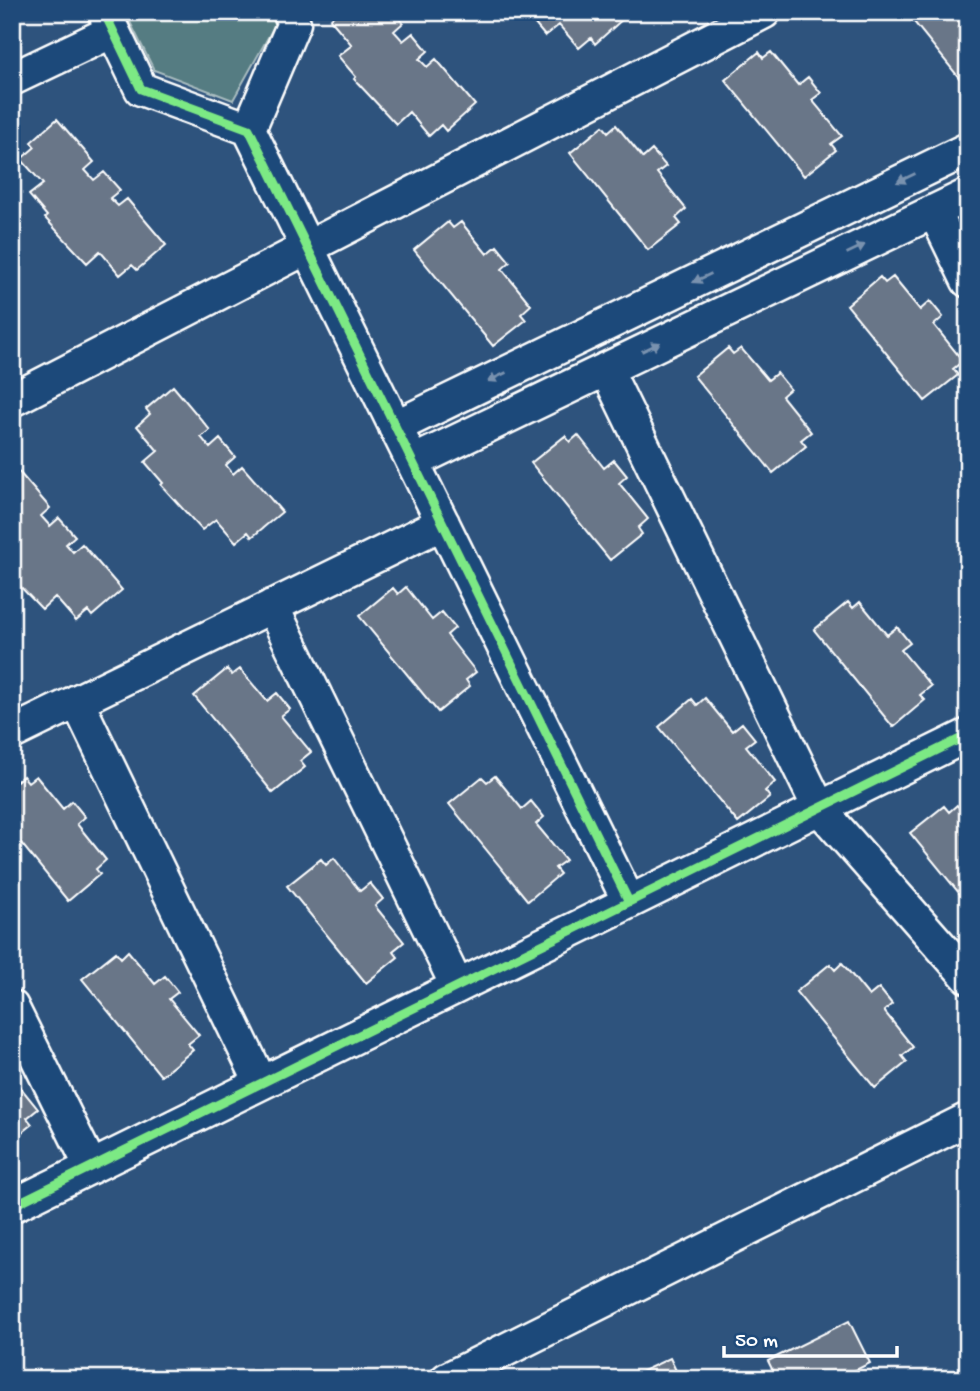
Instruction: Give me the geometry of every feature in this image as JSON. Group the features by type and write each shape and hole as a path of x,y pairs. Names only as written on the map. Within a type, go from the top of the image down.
{"street":[{"path":"249,130 294,23 289,12"},
{"path":"12,400 764,12"},
{"path":"12,79 108,22 141,89 249,130 629,902"},
{"path":"395,426 968,149"},
{"path":"413,462 968,195"},
{"path":"934,211 968,281"},
{"path":"606,369 819,808 968,977"},
{"path":"12,733 443,523"},
{"path":"272,606 457,986"},
{"path":"78,701 261,1083"},
{"path":"12,1206 968,735"},
{"path":"12,1007 91,1167"},
{"path":"460,1376 968,1119"}],"green space":[{"path":"125,12 271,12 276,23 233,100 154,70"}],"building":[{"path":"338,12 394,12 403,23 394,31 403,41 413,33 428,51 419,59 427,67 436,59 475,105 446,131 441,125 429,136 409,112 396,124 354,79 356,77 338,56 352,45 330,19"},
{"path":"521,12 619,12 624,18 595,44 591,38 579,48 559,25 545,36 529,17 526,18"},
{"path":"906,12 968,12 968,89"},
{"path":"759,52 763,58 771,52 798,85 808,77 821,93 812,100 842,136 831,144 836,150 804,176 725,80"},
{"path":"57,119 94,162 85,170 94,180 104,172 120,190 110,198 118,206 127,199 166,245 137,270 132,265 120,275 100,251 87,263 45,218 47,216 29,195 43,184 21,159 35,147 31,142"},
{"path":"616,125 643,158 652,150 666,166 657,173 686,209 676,218 681,224 648,250 570,153 603,126 608,132"},
{"path":"448,222 453,228 461,222 487,254 497,246 510,262 502,269 531,305 521,314 526,320 493,346 414,250"},
{"path":"880,277 885,283 893,277 920,310 930,301 943,317 934,325 963,361 953,369 958,375 925,401 847,305"},
{"path":"728,348 733,354 741,348 768,380 777,373 790,389 782,396 811,432 801,440 806,446 773,473 694,376"},
{"path":"173,386 210,430 201,437 210,448 220,439 235,457 226,465 233,474 242,466 282,512 252,537 248,532 236,542 216,519 202,530 161,485 163,483 145,462 158,451 137,426 150,414 146,409"},
{"path":"578,435 604,468 614,460 627,476 619,483 648,519 638,528 642,534 610,560 531,463 565,436 570,442"},
{"path":"13,465 50,508 41,516 50,526 59,518 75,536 66,544 73,552 82,544 122,590 92,616 88,611 76,621 55,597 42,609 12,578"},
{"path":"406,587 432,620 442,612 455,628 447,635 476,672 466,680 470,686 438,712 359,616 393,588 398,594"},
{"path":"848,602 853,608 860,602 887,635 897,627 910,643 901,650 931,686 920,695 925,700 893,727 814,630"},
{"path":"227,669 232,675 240,669 267,701 277,693 290,709 281,716 311,752 300,761 305,767 273,793 194,696"},
{"path":"705,698 732,731 742,723 755,739 746,746 775,782 765,791 770,797 738,823 659,727 692,699 697,705"},
{"path":"23,776 28,782 36,776 63,809 72,801 85,817 77,824 106,860 96,869 100,874 68,901 12,832 12,785"},
{"path":"495,776 522,809 531,801 544,817 536,824 566,860 555,868 560,874 528,901 449,804 482,777 487,782"},
{"path":"957,805 968,819 968,904 910,833 944,806 949,812"},
{"path":"334,858 360,891 370,883 383,899 375,906 404,942 393,951 398,957 366,983 287,886 321,859 326,865"},
{"path":"128,951 155,984 165,976 178,992 169,999 199,1035 188,1044 193,1050 161,1076 82,979 116,952 121,958"},
{"path":"842,963 869,996 879,988 892,1004 884,1011 913,1047 902,1056 907,1062 875,1088 796,992 830,964 835,970"},
{"path":"12,1077 38,1109 27,1118 32,1124 12,1140"},
{"path":"849,1321 870,1363 838,1379 777,1379 768,1361"},
{"path":"670,1358 680,1379 626,1379"}],"cycle path":[{"path":"104,12 141,89 249,129 629,902"},
{"path":"12,1206 968,735"}]}
